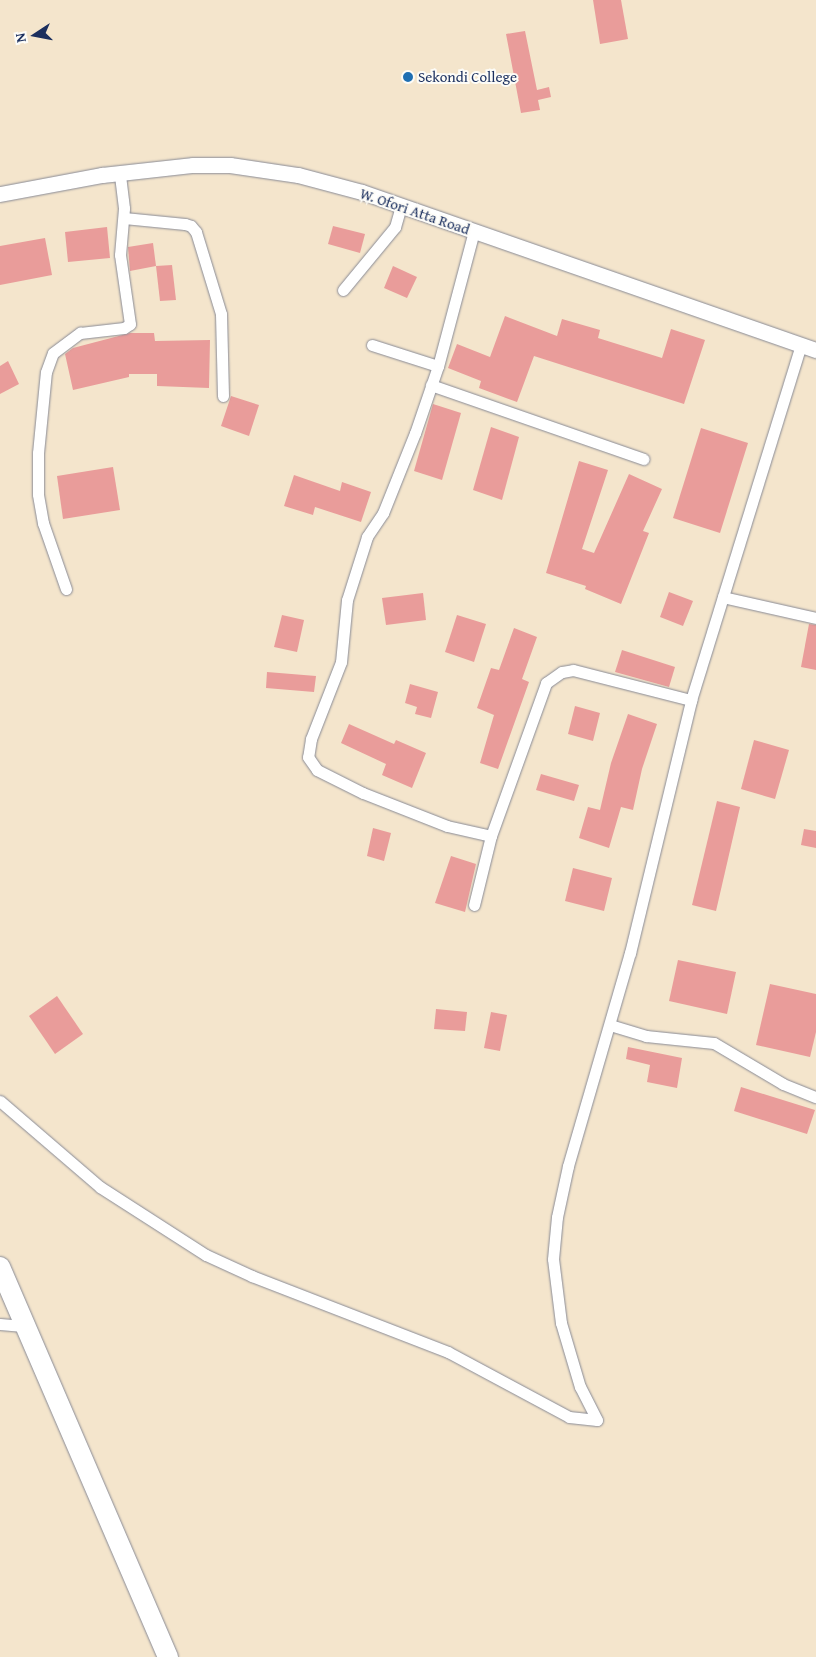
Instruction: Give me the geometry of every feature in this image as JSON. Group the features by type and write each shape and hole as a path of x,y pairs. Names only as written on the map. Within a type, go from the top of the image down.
{"highway":[{"path":"0,1267 23,1326 168,1657"}],"main road":[{"name":"W. Ofori Atta Road","path":"0,194 120,173 193,165 249,167 298,175 401,206 816,350"}],"street":[{"path":"66,589 43,523 38,494 38,453 46,372 53,353 80,333 124,328 130,324 120,255 124,218 120,173"},
{"path":"343,290 395,226 401,206"},
{"path":"124,218 185,224 192,226 196,232 221,314 223,396"},
{"path":"474,231 438,366 416,433 383,513 367,537 356,570 342,626 341,662 311,739 308,757 317,770 363,794 447,826 491,836"},
{"path":"372,345 438,366"},
{"path":"0,1102 100,1187 206,1255 252,1276 448,1352 569,1417 597,1420 580,1387 561,1323 555,1291 554,1239 568,1166 610,1025 691,700 801,345"},
{"path":"431,385 643,459"},
{"path":"723,597 816,618"},
{"path":"474,905 491,836 546,683 553,677 573,670 691,700"},
{"path":"610,1025 646,1036 714,1043 783,1084 816,1097"},
{"path":"0,1324 23,1326"}],"building":[{"path":"593,0 621,0 628,39 600,44"},
{"path":"525,31 537,90 549,87 551,97 538,100 540,110 521,113 506,34"},
{"path":"333,226 365,234 360,253 328,244"},
{"path":"107,227 110,258 68,262 65,232"},
{"path":"45,238 52,275 0,285 0,246"},
{"path":"153,243 156,266 130,271 128,247"},
{"path":"172,265 176,300 160,301 156,266"},
{"path":"393,266 417,277 407,298 384,288"},
{"path":"505,316 557,336 562,319 600,330 598,338 662,358 671,329 705,340 684,404 534,356 517,402 479,388 481,381 448,368 457,344 490,357"},
{"path":"130,333 154,333 155,341 210,340 209,388 157,386 157,374 129,374 129,377 73,390 65,354 73,348"},
{"path":"8,361 19,384 0,394 0,366"},
{"path":"231,396 259,405 249,436 221,426"},
{"path":"433,404 461,413 442,480 414,471"},
{"path":"491,427 519,437 502,500 473,490"},
{"path":"701,428 748,443 720,533 673,518"},
{"path":"579,461 608,470 582,549 594,553 629,474 662,489 643,531 649,533 621,604 585,589 586,586 546,573"},
{"path":"113,467 120,510 63,519 57,476"},
{"path":"294,475 340,491 342,482 371,492 361,522 315,507 313,515 284,506"},
{"path":"669,592 693,601 683,626 660,617"},
{"path":"423,593 426,620 386,625 382,598"},
{"path":"282,615 304,620 297,652 274,647"},
{"path":"457,615 486,624 474,662 445,652"},
{"path":"809,624 816,625 816,670 801,667"},
{"path":"514,628 537,637 522,679 529,682 498,769 480,763 494,715 477,708 491,668 499,670"},
{"path":"622,650 675,667 669,687 615,672"},
{"path":"267,672 316,676 314,692 266,688"},
{"path":"410,684 438,692 431,718 415,714 417,707 405,703"},
{"path":"575,706 600,713 593,741 568,734"},
{"path":"628,714 657,724 642,769 633,810 621,807 609,848 579,838 588,807 600,810 611,763"},
{"path":"349,724 394,744 396,740 426,753 412,788 382,775 386,764 341,743"},
{"path":"754,740 789,750 775,799 741,789"},
{"path":"541,774 579,785 574,801 536,790"},
{"path":"717,801 740,807 716,911 692,905"},
{"path":"373,828 391,833 384,861 367,856"},
{"path":"804,829 816,831 816,848 801,845"},
{"path":"451,856 476,864 465,912 435,903"},
{"path":"573,868 612,878 604,911 565,901"},
{"path":"678,960 736,972 727,1014 669,1001"},
{"path":"770,984 816,994 816,1032 810,1057 756,1045"},
{"path":"57,996 83,1034 55,1054 29,1016"},
{"path":"436,1009 467,1012 465,1031 434,1029"},
{"path":"491,1012 507,1015 500,1051 484,1048"},
{"path":"628,1047 682,1058 677,1088 647,1082 650,1065 626,1059"},
{"path":"741,1087 815,1110 807,1134 734,1111"}],"place":[{"name":"Sekondi College","path":"408,77"}]}
